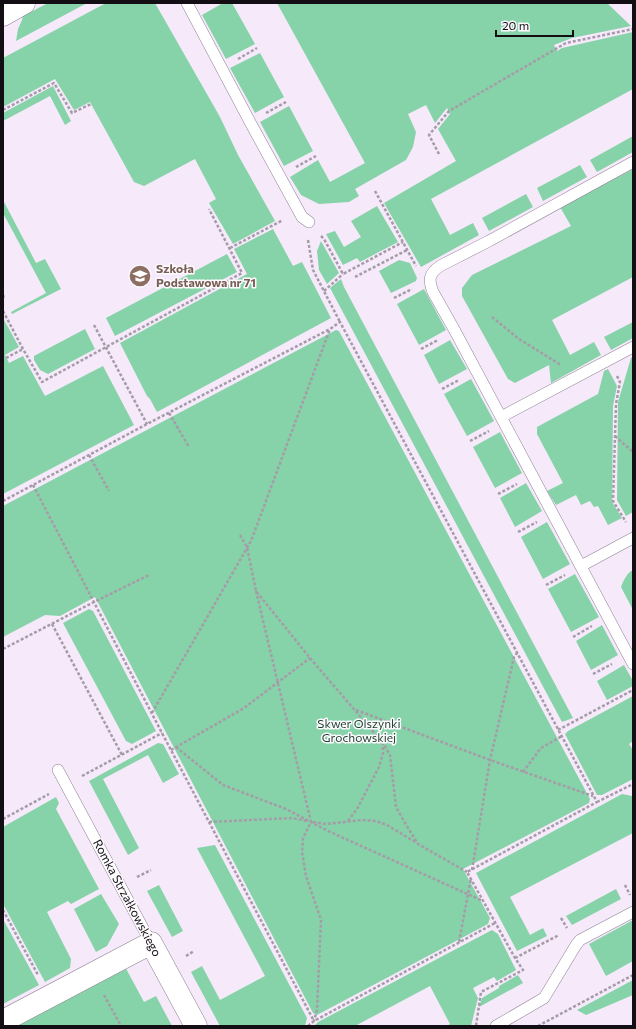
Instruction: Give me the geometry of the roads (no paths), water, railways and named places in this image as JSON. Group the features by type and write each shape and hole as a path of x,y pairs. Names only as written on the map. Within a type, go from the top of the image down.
{"street":[{"path":"3,14 24,3"},
{"path":"3,1021 151,943"},
{"name":"Romka Strzałkowskiego","path":"151,943 196,1026"}],"lane":[{"path":"187,3 302,217 309,222"},
{"path":"633,162 489,241 440,266 433,271 430,277 433,292 633,664"},
{"path":"501,417 633,347"},
{"path":"581,566 633,538"},
{"name":"Romka Strzałkowskiego","path":"58,770 151,943"},
{"path":"496,1026 544,998 580,940 633,912"}],"place":[{"name":"Szkoła Podstawowa nr 71","path":"140,276"}],"park label":[{"name":"Skwer Olszynki Grochowskiej","path":"359,731"}]}
